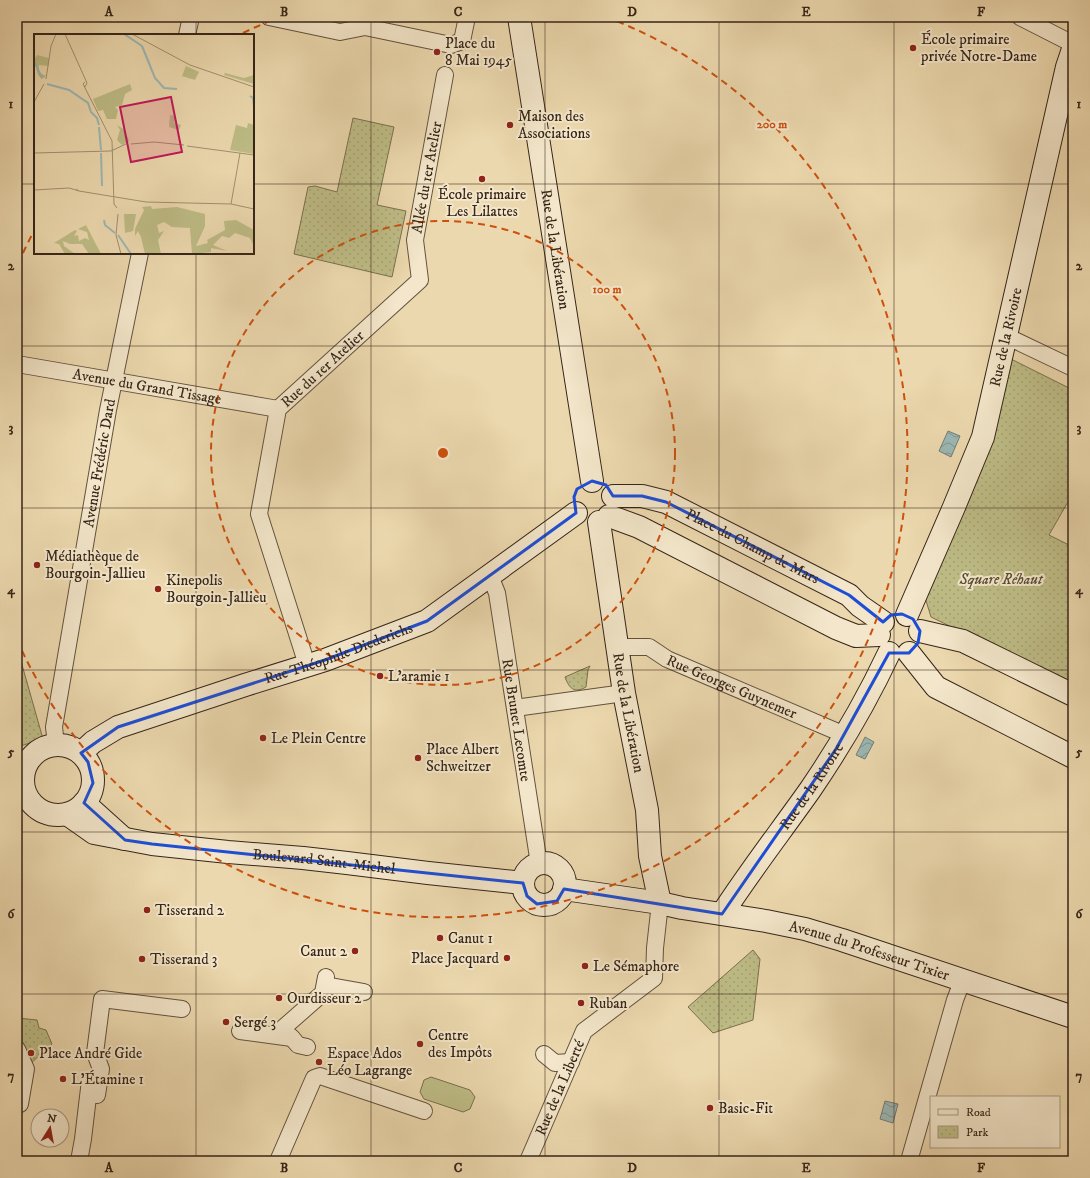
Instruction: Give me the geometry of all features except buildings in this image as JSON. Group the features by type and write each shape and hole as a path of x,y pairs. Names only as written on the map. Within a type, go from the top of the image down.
{"street":[{"path":"187,34 190,17"},
{"path":"269,17 340,32 366,22 451,45 462,41 467,17"},
{"name":"Rue de la Libération","path":"519,17 592,481"},
{"path":"1020,17 1073,44"},
{"name":"Rue de la Rivoire","path":"722,914 810,789 844,735 866,699 890,641 915,649 918,643 920,637 914,623 954,507 983,437 1067,67 1073,49"},
{"name":"Allée du 1er Atelier","path":"420,280 415,240 445,75"},
{"name":"Avenue Frédéric Dard","path":"56,746 54,727 114,380 140,254"},
{"name":"Rue du 1er Atelier","path":"307,665 259,514 278,409 420,280"},
{"path":"1006,336 1073,368"},
{"name":"Avenue du Grand Tissage","path":"17,364 278,409"},
{"path":"592,481 606,485 610,490 607,511 591,522 583,519 576,513 573,505 577,489 592,481"},
{"name":"Place du Champ de Mars","path":"607,511 642,496 666,502 849,595 890,641 936,687 1073,757"},
{"path":"607,511 836,628 856,636 867,636 890,641 892,615 902,614 914,623 963,641 1073,695"},
{"name":"Rue de la Libération","path":"607,511 618,647 624,692 647,810 650,856 660,903"},
{"name":"Rue Théophile Diederichs","path":"81,754 93,742 118,727 325,660 427,622 576,513"},
{"name":"Rue Brunet Lecomte","path":"490,576 497,593 539,864"},
{"name":"Rue Georges Guynemer","path":"618,647 649,647 667,658 844,735"},
{"path":"515,708 624,692"},
{"path":"65,746 81,754 88,762 92,772 93,783 90,794 75,809 57,815 40,809 33,803 26,792 24,778 21,772 34,755 48,747 65,746"},
{"path":"17,807 40,809"},
{"name":"Boulevard Saint-Michel","path":"75,809 94,833 125,840 159,845 310,859 523,883"},
{"path":"546,863 553,866 563,875 565,882 562,895 551,904 537,904 531,901 524,890 524,876 533,866 539,864 546,863"},
{"name":"Avenue du Professeur Tixier","path":"564,889 660,903 804,929 963,979 1073,1016"},
{"name":"Rue de la Liberté","path":"528,1161 584,1031 654,978 660,903"},
{"path":"909,1161 955,1000 963,979"},
{"path":"307,1047 298,1045 282,1029 323,993 325,981 364,992"},
{"path":"97,1095 101,1068 95,1053 102,999 182,1009"},
{"path":"240,1031 292,1038"},
{"path":"17,1049 26,1069 20,1104 17,1104"},
{"path":"544,1054 555,1063 571,1062"},
{"path":"79,1161 91,1072"},
{"path":"278,1161 314,1078 320,1076 424,1111"}],"highlighted area":[{"path":"592,481 606,485 613,496 642,496 666,502 849,595 883,622 891,615 902,614 913,619 920,631 918,643 909,653 889,653 836,749 722,914 564,889 557,901 537,904 527,896 523,883 125,840 84,803 93,783 88,762 81,753 118,727 325,660 427,621 576,513 574,497 577,489"}],"green space":[{"path":"353,118 394,127 377,205 406,211 392,277 294,254 308,187 315,186 337,192"},
{"name":"Square Réhaut","path":"1009,358 1073,390 1073,493 1049,535 1073,547 1073,686 931,617 924,594"},
{"path":"17,647 43,739 17,747"},
{"path":"590,666 588,670 586,687 578,690 572,689 565,677"},
{"path":"753,950 760,959 753,1020 713,1033 688,1007"},
{"path":"17,1018 37,1020 39,1028 46,1030 52,1044 30,1064 17,1087"},
{"path":"431,1077 470,1090 475,1097 470,1109 463,1112 424,1099 420,1092 424,1080"}],"water":[{"path":"948,431 960,436 951,457 939,451"},
{"path":"865,737 874,742 865,759 856,755"},
{"path":"885,1101 898,1104 893,1123 880,1119"}],"place":[{"name":"École primaire privée Notre-Dame","path":"913,48"},
{"name":"Place du 8 Mai 1945","path":"437,52"},
{"name":"Maison des Associations","path":"510,125"},
{"name":"École primaire Les Lilattes","path":"482,179"},
{"name":"Médiathèque de Bourgoin-Jallieu","path":"37,565"},
{"name":"Kinepolis Bourgoin-Jallieu","path":"158,589"},
{"name":"L'aramie 1","path":"380,676"},
{"name":"Le Plein Centre","path":"263,738"},
{"name":"Place Albert Schweitzer","path":"418,758"},
{"name":"Tisserand 2","path":"147,910"},
{"name":"Canut 1","path":"440,938"},
{"name":"Canut 2","path":"355,951"},
{"name":"Place Jacquard","path":"507,958"},
{"name":"Tisserand 3","path":"142,959"},
{"name":"Le Sémaphore","path":"585,966"},
{"name":"Ourdisseur 2","path":"279,998"},
{"name":"Ruban","path":"581,1003"},
{"name":"Sergé 3","path":"226,1022"},
{"name":"Centre des Impôts","path":"420,1044"},
{"name":"Place André Gide","path":"31,1053"},
{"name":"Espace Ados Léo Lagrange","path":"319,1062"},
{"name":"L'Étamine 1","path":"63,1079"},
{"name":"Basic-Fit","path":"710,1108"}]}
